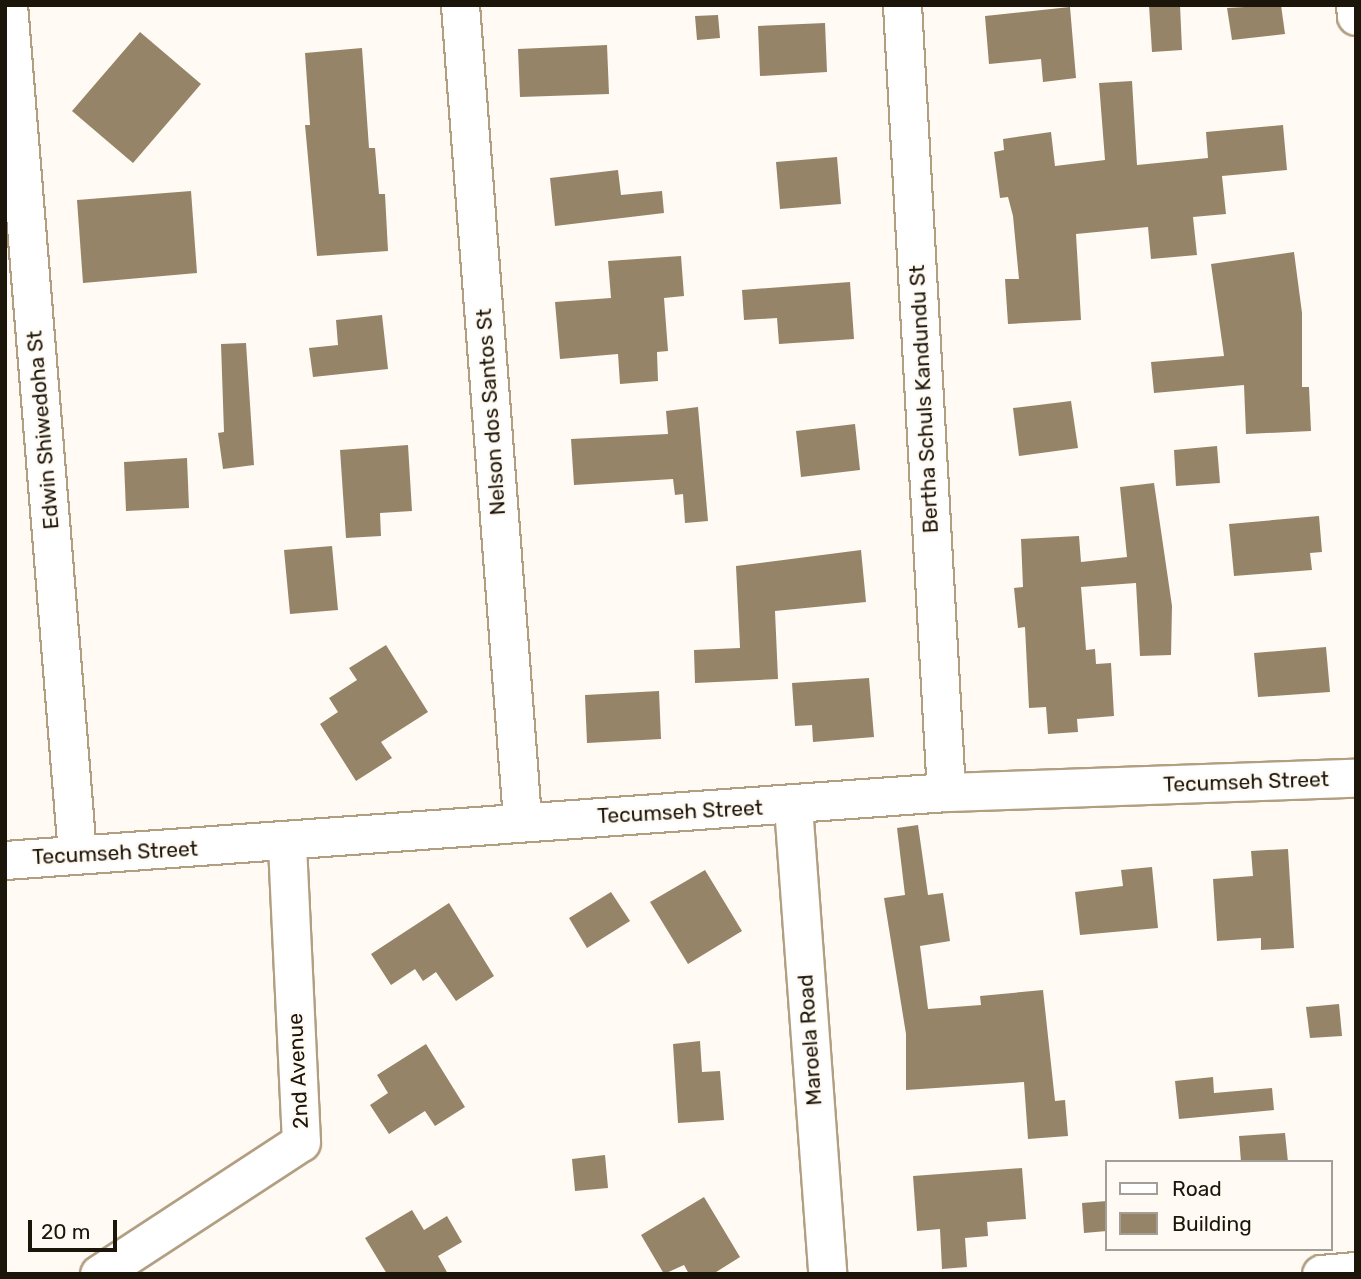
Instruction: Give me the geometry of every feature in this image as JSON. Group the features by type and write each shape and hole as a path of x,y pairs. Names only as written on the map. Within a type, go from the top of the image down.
{"street":[{"name":"Edwin Shiwedoha St","path":"8,5 77,854"},
{"name":"Nelson dos Santos St","path":"460,5 522,819"},
{"name":"Bertha Schuls Kandundu St","path":"902,5 946,792"},
{"path":"1355,5 1356,16"},
{"name":"Tecumseh Street","path":"5,860 287,844 522,819 793,806 946,792 1356,778"},
{"name":"Maroela Road","path":"793,806 827,1274"},
{"name":"2nd Avenue","path":"99,1274 301,1142 287,844"},
{"path":"1321,1274 1356,1271"}],"building":[{"path":"1149,5 1180,5 1182,50 1152,52"},
{"path":"1281,5 1285,34 1232,40 1227,8"},
{"path":"1070,7 1076,78 1043,82 1041,59 989,64 985,16"},
{"path":"718,15 720,38 697,40 695,16"},
{"path":"825,23 827,72 760,76 758,26"},
{"path":"140,32 201,84 133,163 72,111"},
{"path":"607,45 609,94 520,97 518,49"},
{"path":"362,48 369,148 375,148 379,194 385,194 388,251 317,256 305,125 310,125 305,53"},
{"path":"1132,81 1137,165 1208,158 1206,132 1283,125 1287,170 1222,176 1226,214 1193,217 1197,255 1151,259 1148,227 1076,234 1081,320 1008,324 1005,279 1019,279 1013,216 1008,197 1000,198 994,152 1004,150 1003,139 1051,132 1055,166 1105,160 1099,83"},
{"path":"837,157 841,204 780,209 776,162"},
{"path":"618,170 621,195 662,191 664,213 555,226 550,178"},
{"path":"191,191 197,273 83,283 77,200"},
{"path":"1294,252 1302,313 1302,387 1309,387 1311,431 1246,434 1244,385 1154,393 1151,362 1224,356 1211,264"},
{"path":"681,256 684,296 664,298 668,351 657,352 658,381 620,384 618,354 560,359 555,302 611,298 608,261"},
{"path":"850,282 854,339 779,344 777,318 744,320 742,290"},
{"path":"382,315 388,369 313,377 309,348 338,345 336,320"},
{"path":"246,343 254,465 223,469 218,433 224,432 221,344"},
{"path":"1071,401 1078,448 1019,456 1013,408"},
{"path":"698,407 708,521 685,523 683,494 675,495 673,479 574,485 571,439 668,434 666,411"},
{"path":"855,424 860,470 801,477 796,431"},
{"path":"408,445 412,511 380,513 381,536 346,538 340,450"},
{"path":"1217,446 1220,483 1176,486 1174,450"},
{"path":"187,458 189,508 126,511 124,462"},
{"path":"1154,483 1172,606 1171,655 1140,656 1136,583 1081,587 1086,650 1095,649 1096,664 1111,663 1114,716 1077,719 1078,732 1048,734 1046,707 1029,708 1025,627 1018,628 1014,588 1023,587 1021,539 1079,536 1081,562 1127,557 1120,487"},
{"path":"1319,516 1322,552 1310,553 1312,570 1234,576 1229,524"},
{"path":"332,546 338,610 290,614 284,550"},
{"path":"861,550 866,602 775,611 778,679 695,683 694,650 740,648 736,566"},
{"path":"386,645 428,712 381,742 392,758 356,781 320,724 338,712 329,698 357,680 349,668"},
{"path":"1326,647 1330,692 1258,697 1254,653"},
{"path":"869,678 874,737 813,742 812,725 795,726 792,683"},
{"path":"659,691 661,739 587,743 585,695"},
{"path":"918,825 928,895 943,893 950,941 920,946 928,1009 981,1005 980,996 1043,990 1055,1101 1065,1100 1068,1136 1028,1139 1024,1082 906,1090 906,1034 884,898 905,895 897,828"},
{"path":"1288,849 1294,948 1261,950 1261,938 1217,941 1213,879 1253,876 1251,851"},
{"path":"1152,867 1158,928 1080,935 1075,892 1123,886 1121,870"},
{"path":"705,870 742,931 688,964 650,902"},
{"path":"611,892 630,921 587,948 569,918"},
{"path":"449,903 494,976 456,1001 436,972 423,981 415,969 391,985 371,954"},
{"path":"1339,1004 1342,1036 1310,1038 1306,1007"},
{"path":"700,1041 702,1072 720,1071 724,1120 678,1123 673,1044"},
{"path":"426,1044 465,1107 435,1126 425,1111 389,1134 370,1105 388,1093 377,1075"},
{"path":"1213,1077 1214,1093 1272,1088 1274,1110 1179,1119 1175,1081"},
{"path":"1285,1133 1288,1160 1241,1160 1239,1136"},
{"path":"605,1155 608,1188 575,1191 572,1159"},
{"path":"1022,1168 1026,1219 987,1222 988,1236 965,1238 967,1267 942,1269 940,1229 917,1231 913,1176"},
{"path":"704,1197 740,1257 713,1274 689,1274 684,1265 664,1274 641,1235"},
{"path":"1106,1201 1106,1231 1084,1233 1082,1203"},
{"path":"412,1210 424,1230 447,1216 462,1242 438,1256 448,1274 387,1274 365,1238"}]}
